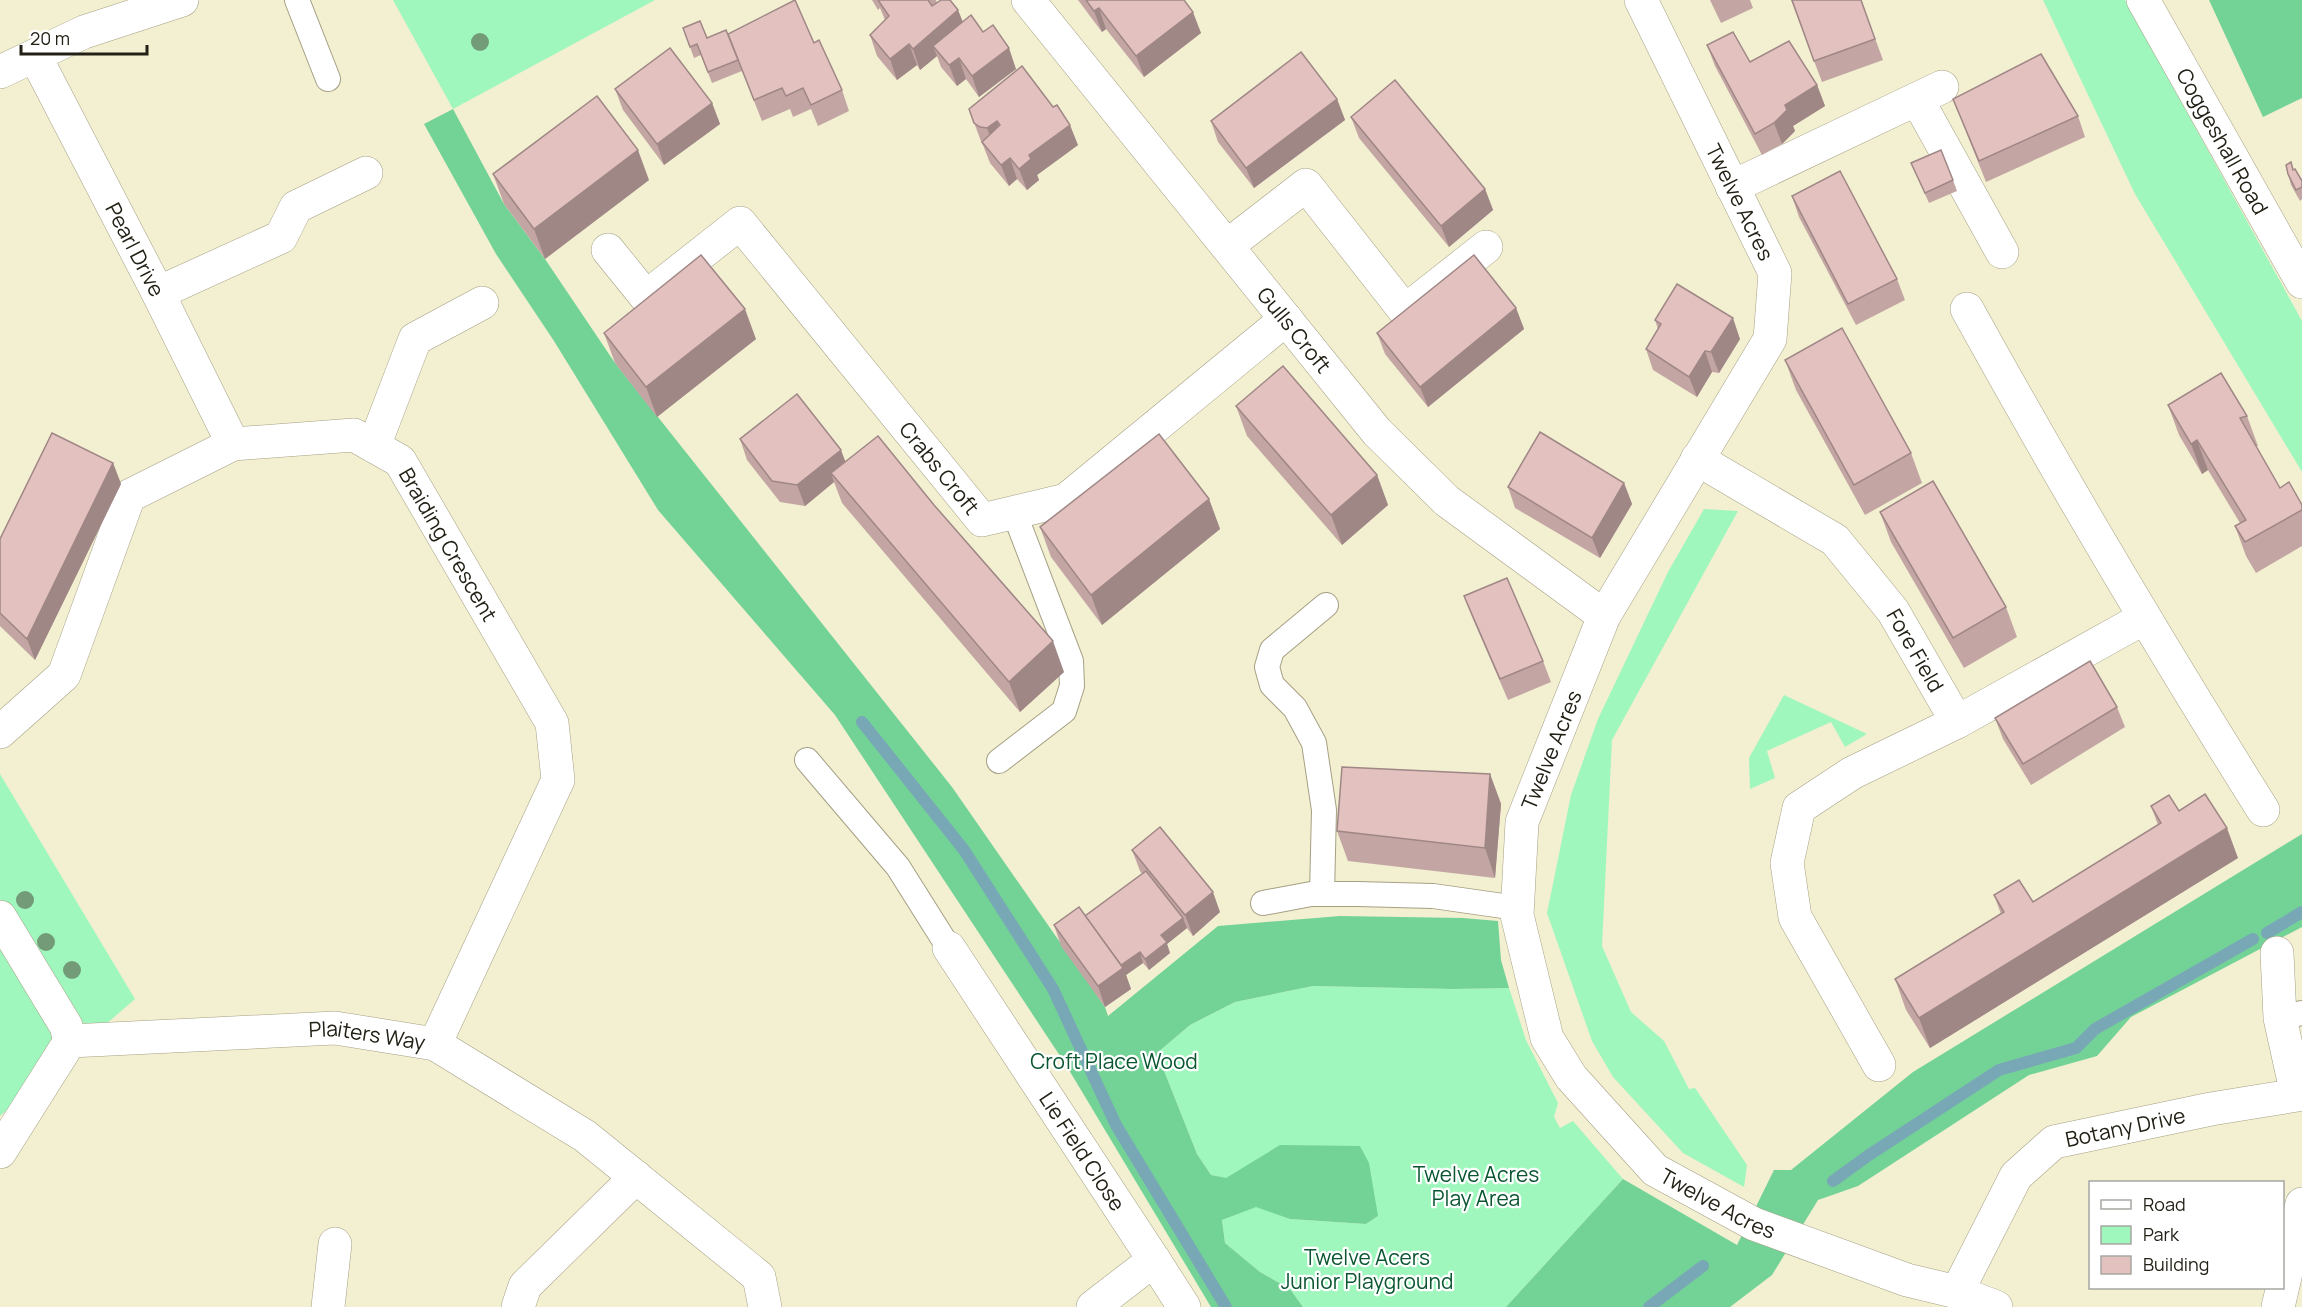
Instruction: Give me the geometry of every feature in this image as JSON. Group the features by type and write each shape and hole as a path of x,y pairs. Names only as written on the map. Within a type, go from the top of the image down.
{"street":[{"path":"0,72 84,32 182,0"},
{"name":"Gulls Croft","path":"1028,0 1377,432 1447,501 1605,616"},
{"name":"Twelve Acres","path":"1641,0 1775,273 1770,339 1605,616 1522,822 1517,908 1547,1038 1571,1077 1655,1170 1754,1224 1907,1280 1957,1292 1996,1307"},
{"name":"Coggeshall Road","path":"2143,0 2302,282"},
{"name":"Pearl Drive","path":"35,56 158,293 233,444"},
{"path":"1731,187 1930,93 2002,252"},
{"path":"158,293 281,237 296,207 366,173"},
{"path":"1227,246 1306,185 1405,310 1486,247"},
{"name":"Crabs Croft","path":"608,250 646,297 740,223 982,520 1066,500 1286,319"},
{"path":"374,446 415,339 482,303"},
{"path":"1967,309 2144,618 2264,810"},
{"name":"Braiding Crescent","path":"0,732 64,675 129,496 233,444 354,435 400,461 552,723 558,780 435,1044"},
{"name":"Fore Field","path":"1697,459 1835,540 1893,611 1957,722"},
{"path":"1879,1065 1795,917 1787,863 1799,808 1852,773 1957,722 2144,618"},
{"path":"0,917 66,1026 70,1041 0,1152"},
{"name":"Lie Field Close","path":"949,948 1184,1307"},
{"name":"Botany Drive","path":"1957,1292 2016,1176 2054,1142 2211,1109 2300,1105 2291,1016 2277,953"},
{"name":"Plaiters Way","path":"70,1041 335,1028 435,1044 585,1136 759,1276 765,1307"},
{"path":"518,1307 525,1286 636,1177"},
{"path":"2284,1281 2302,1204"},
{"path":"328,1307 335,1244"},
{"path":"1093,1307 1154,1260"},
{"path":"2278,1307 2282,1289"}],"lane":[{"path":"297,0 328,79"},
{"path":"999,761 1064,711 1072,686 1071,661 1014,512"},
{"path":"1322,894 1324,810 1314,743 1295,708 1272,685 1267,667 1272,650 1326,605"},
{"path":"807,759 898,867 949,948"},
{"path":"1263,903 1322,894 1433,896 1517,908"}],"green space":[{"path":"393,0 655,0 453,109"},
{"path":"2043,0 2125,0 2302,321 2302,472 2135,194"},
{"path":"2209,0 2302,0 2302,98 2263,117"},
{"name":"Croft Place Wood","path":"453,109 504,204 545,259 615,363 952,787 1105,1007 1108,1016 1218,926 1340,916 1463,918 1498,921 1501,960 1509,988 1313,986 1235,1002 1190,1025 1157,1053 1197,1154 1211,1175 1226,1178 1280,1145 1360,1146 1369,1163 1378,1216 1366,1224 1290,1219 1256,1207 1222,1220 1225,1243 1260,1272 1290,1289 1303,1307 1211,1307 1066,1065 835,715 658,510 554,341 496,254 424,124"},
{"path":"1704,509 1738,511 1612,740 1602,946 1631,1012 1664,1041 1689,1089 1695,1088 1747,1165 1744,1187 1683,1153 1613,1077 1592,1041 1547,913 1571,795 1598,719 1668,572"},
{"path":"1784,695 1867,734 1845,747 1831,722 1767,751 1775,778 1750,789 1749,758"},
{"path":"0,774 135,999 0,1116"},
{"path":"2302,834 2302,927 2131,1017 2097,1056 2029,1075 1858,1186 1818,1200 1772,1275 1730,1307 1506,1307 1623,1179 1737,1245 1774,1170 1791,1170 1913,1072"},
{"name":"Twelve Acres Play Area","path":"1313,986 1509,988 1526,1040 1558,1103 1554,1117 1560,1128 1573,1121 1623,1179 1506,1307 1303,1307 1290,1289 1260,1272 1225,1243 1222,1220 1256,1206 1290,1219 1366,1224 1378,1216 1211,1175 1197,1154 1157,1053 1190,1025 1235,1002"}],"building":[{"path":"795,0 814,43 819,40 842,90 811,105 803,88 786,96 782,88 754,100 728,34"},
{"path":"878,0 928,0 932,6 941,0 950,0 958,10 913,49 909,44 890,59 870,35 889,16"},
{"path":"1086,0 1184,0 1193,12 1136,56 1099,8 1094,11"},
{"path":"1792,0 1861,0 1875,39 1814,61"},
{"path":"971,15 983,32 993,25 1009,48 972,76 959,58 949,65 933,46"},
{"path":"700,21 707,38 726,30 738,60 708,72 697,44 690,47 683,28"},
{"path":"1733,32 1750,62 1789,41 1817,85 1785,105 1787,110 1774,123 1755,134 1707,45"},
{"path":"670,48 712,103 657,144 615,89"},
{"path":"1301,52 1337,99 1246,168 1211,121"},
{"path":"2041,54 2078,116 1979,161 1953,99"},
{"path":"1022,66 1053,107 1057,105 1070,125 1029,155 1031,159 1019,169 1010,158 1001,165 982,142 1000,125 997,121 987,128 980,127 974,123 969,109"},
{"path":"1395,80 1485,189 1441,226 1351,117"},
{"path":"597,96 638,150 534,229 493,174"},
{"path":"1941,150 1953,180 1925,193 1911,163"},
{"path":"2291,162 2293,170 2295,169 2302,181 2302,187 2296,190 2286,165"},
{"path":"1840,171 1897,279 1848,304 1792,196"},
{"path":"701,255 745,309 646,387 604,333"},
{"path":"1474,255 1516,308 1420,387 1377,333"},
{"path":"1677,284 1733,318 1711,352 1705,351 1689,377 1646,349 1661,324 1655,320"},
{"path":"1842,328 1911,453 1854,485 1785,360"},
{"path":"1283,366 1377,475 1331,515 1236,406"},
{"path":"2221,373 2247,416 2240,418 2280,488 2289,482 2302,505 2302,510 2245,542 2235,526 2246,520 2197,440 2191,444 2168,405"},
{"path":"797,394 841,450 797,485 772,481 740,439"},
{"path":"1540,432 1624,483 1592,538 1508,487"},
{"path":"52,433 113,463 27,639 0,613 0,539"},
{"path":"1159,434 1209,499 1091,595 1040,527"},
{"path":"878,436 934,505 1053,641 1009,682 831,473"},
{"path":"1933,481 2006,607 1953,638 1880,512"},
{"path":"1507,578 1543,661 1500,679 1464,596"},
{"path":"2090,661 2117,707 2023,764 1995,718"},
{"path":"1342,767 1490,774 1485,848 1337,831"},
{"path":"2205,794 2227,828 1919,1018 1895,979 2004,912 1994,895 2019,880 2033,902 2161,823 2151,806 2169,795 2179,811"},
{"path":"1160,827 1213,892 1185,915 1132,850"},
{"path":"1146,871 1183,918 1161,935 1167,942 1145,959 1140,952 1121,965 1085,916"},
{"path":"1079,907 1123,968 1098,986 1054,925"}],"waterway":[{"path":"862,722 964,850 1053,989 1116,1125 1226,1307"},
{"path":"2267,933 2302,912"},
{"path":"1833,1181 1999,1070 2076,1048 2095,1029 2253,939"},
{"path":"1649,1307 1703,1266"}],"park label":[{"name":"Twelve Acers Junior Playground","path":"1367,1269"}]}
